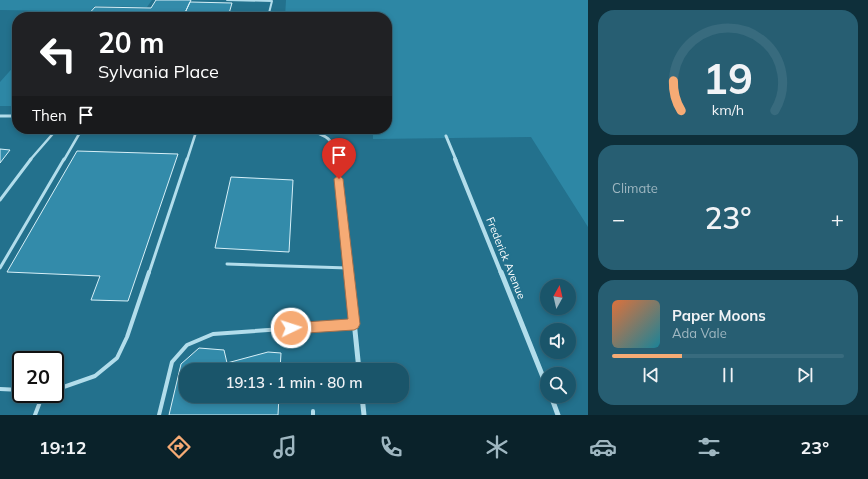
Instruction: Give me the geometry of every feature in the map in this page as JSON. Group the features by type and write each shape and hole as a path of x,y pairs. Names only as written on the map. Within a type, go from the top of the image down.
{"street":[{"path":"0,116 12,116"},
{"path":"321,134 333,142 336,149 358,363"},
{"name":"Frederick Avenue","path":"446,136 540,370"},
{"path":"363,403 364,415"},
{"path":"554,403 558,415"}],"lane":[{"path":"227,0 272,1 269,12"},
{"path":"0,200 21,171 53,134"},
{"path":"0,268 79,134"},
{"path":"64,387 95,376 117,358 127,337 195,134"},
{"path":"227,264 348,268"},
{"path":"159,415 172,362 187,345 213,334 354,324"},
{"path":"0,389 12,390"},
{"path":"34,415 39,403"}],"shaded area":[{"path":"0,0 152,0 147,7 95,6 90,12 0,10"},
{"path":"286,0 588,0 588,227 531,137 373,139 373,134 392,134 392,12 285,12"},
{"path":"12,69 12,106 0,106 0,82"}],"building":[{"path":"156,0 191,0 185,12 90,12 95,7 151,8"},
{"path":"190,2 232,3 229,12 185,12"},
{"path":"0,149 10,150 0,163"},
{"path":"77,151 178,154 128,301 91,300 100,276 7,272"},
{"path":"231,177 293,180 289,252 215,248"},
{"path":"199,348 224,350 227,363 182,363"},
{"path":"268,352 281,353 280,363 227,363"},
{"path":"179,372 179,403 279,403 278,415 169,415"}],"route":[{"path":"291,328 354,324 339,179"}]}
